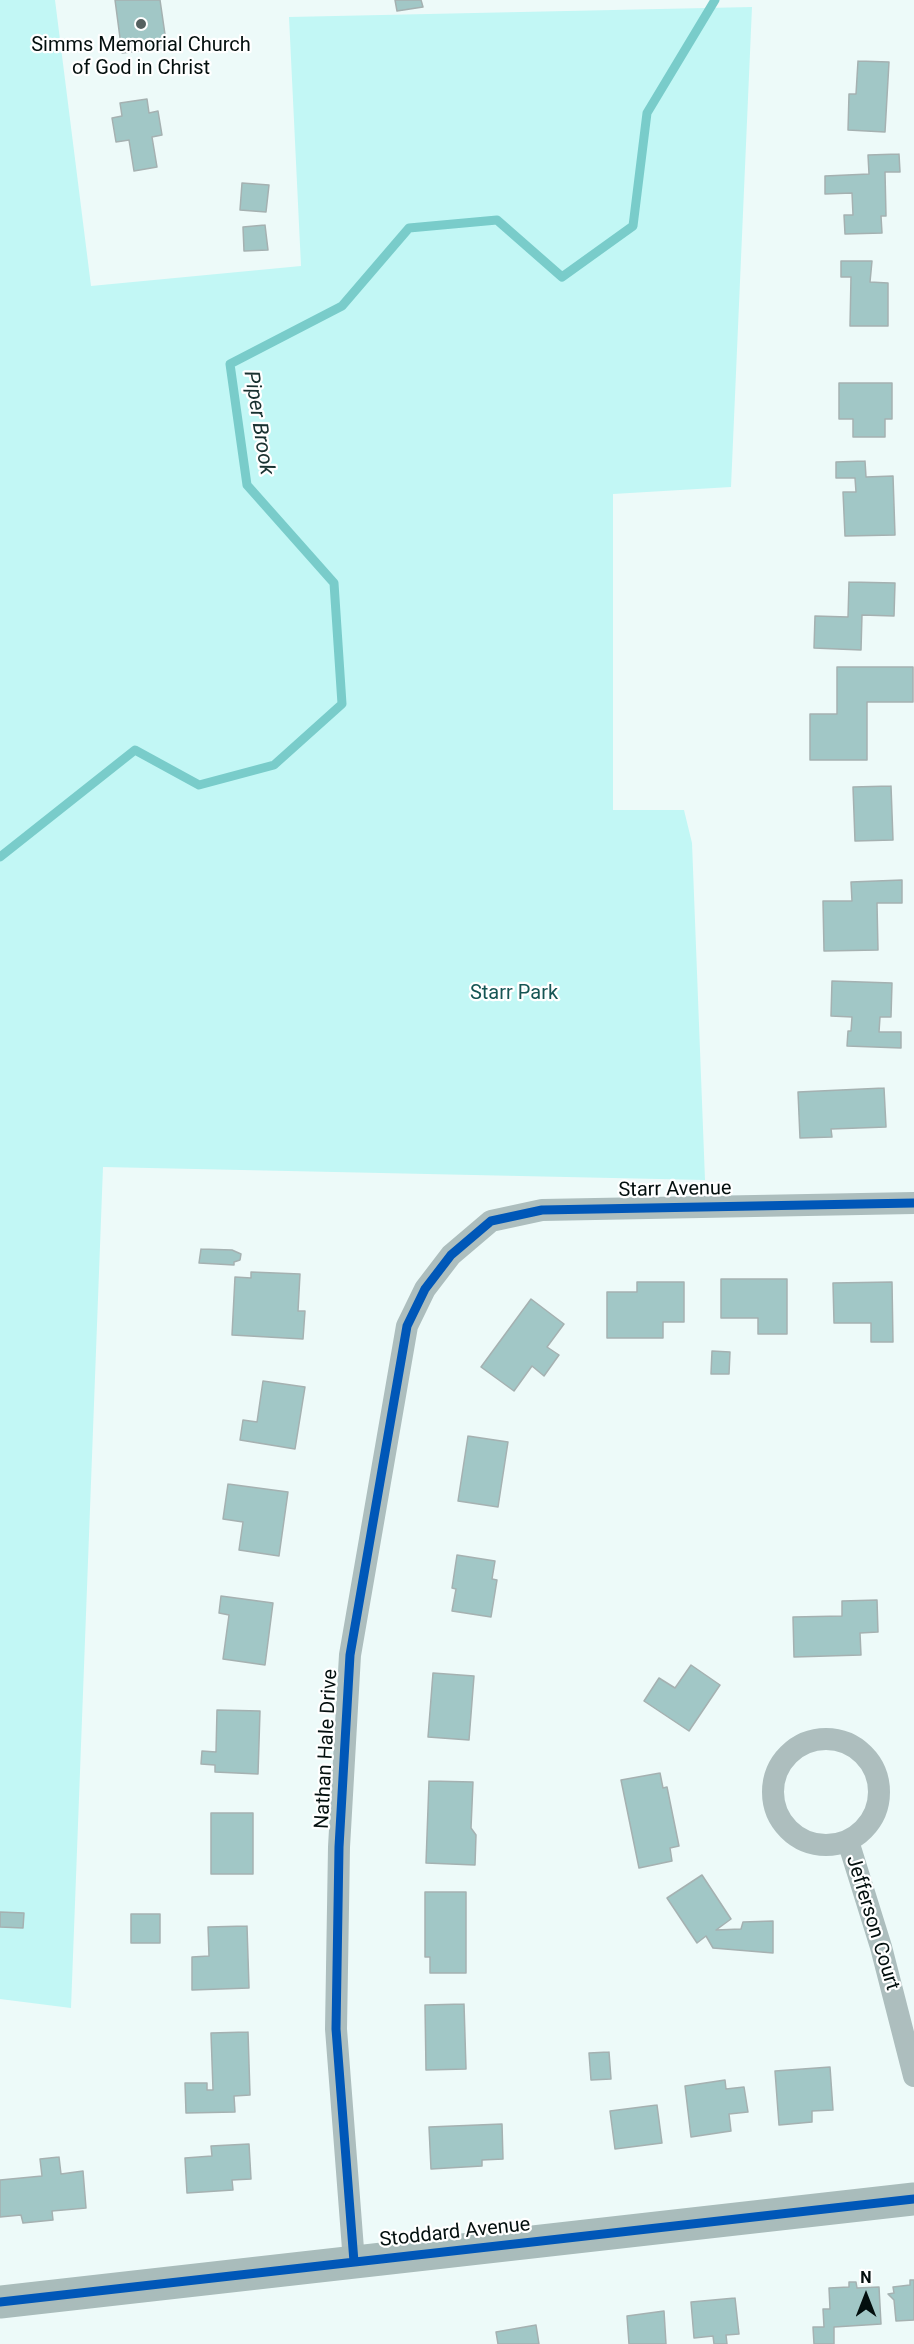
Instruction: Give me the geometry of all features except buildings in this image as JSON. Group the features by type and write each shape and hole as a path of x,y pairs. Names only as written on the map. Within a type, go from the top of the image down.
{"street":[{"name":"Starr Avenue","path":"451,1256 490,1221 542,1210 914,1203"},
{"name":"Nathan Hale Drive","path":"354,2262 336,2029 339,1847 350,1655 407,1326 425,1289 451,1256"},
{"name":"Jefferson Court","path":"817,1739 836,1739 852,1745 865,1755 875,1770 879,1786 878,1803 873,1819 862,1832 848,1841 831,1846 812,1844 795,1837 782,1824 774,1808 771,1790 776,1772 785,1756 800,1745 817,1739"},
{"name":"Jefferson Court","path":"848,1841 881,1947 914,2076"},
{"name":"Stoddard Avenue","path":"0,2302 914,2199"}],"green space":[{"name":"Starr Park","path":"0,0 55,0 91,286 301,266 289,17 752,7 731,487 613,494 613,810 684,810 692,843 705,1180 103,1167 71,2008 0,1999"}],"waterway":[{"name":"Piper Brook","path":"0,857 135,750 199,785 274,765 342,704 334,583 247,485 230,364 342,306 409,228 497,220 562,277 633,226 647,113 715,0"}],"cycle path":[{"path":"354,2262 336,2029 339,1847 350,1655 407,1326 425,1289 451,1255 491,1221 542,1210 914,1203"},
{"path":"0,2302 914,2199"}],"place":[{"name":"Simms Memorial Church of God in Christ","path":"141,24"}]}
